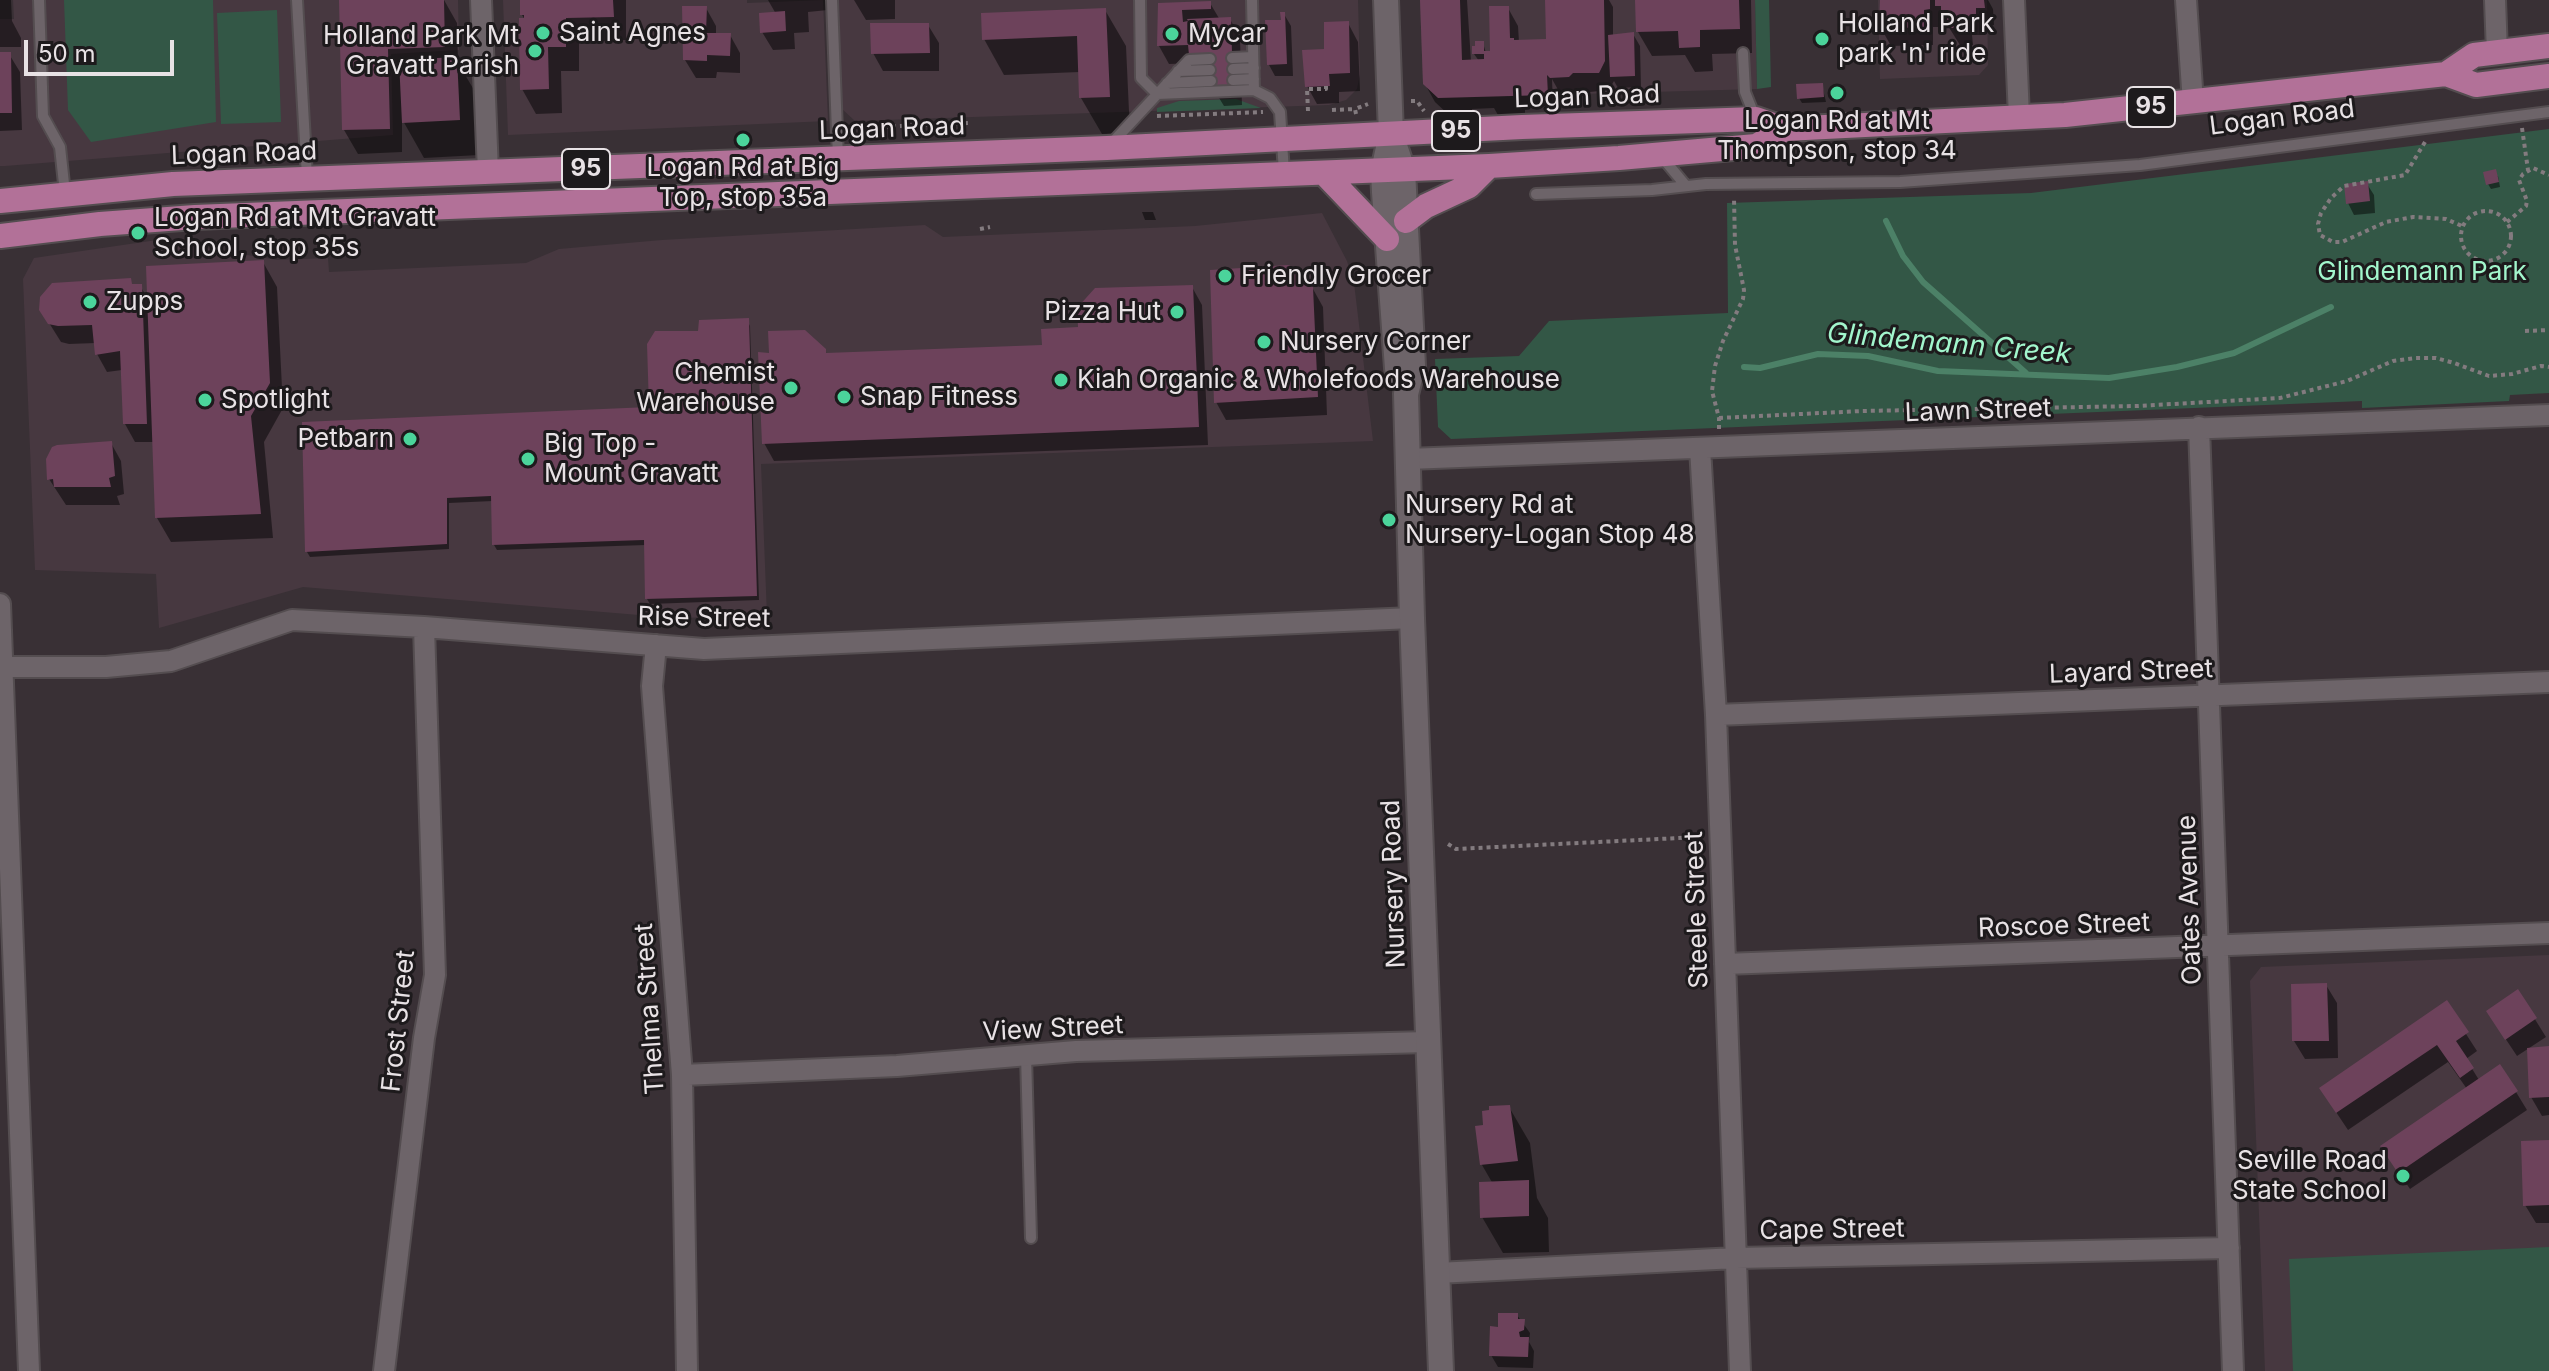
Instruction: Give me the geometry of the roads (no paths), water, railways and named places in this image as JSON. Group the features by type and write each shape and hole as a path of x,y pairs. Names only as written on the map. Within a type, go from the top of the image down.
{"main road":[{"name":"Nursery Road","path":"1386,0 1393,171 1387,239 1397,368 1406,394"},
{"name":"Logan Road","path":"2446,74 2474,55 2549,46"},
{"name":"Logan Road","path":"0,201 173,184 1756,119 1785,129 2019,117 2193,103 2446,74 2476,85 2549,76"},
{"name":"Logan Road","path":"0,236 195,217 1489,166 1756,146 1785,129"},
{"path":"1406,221 1426,206 1469,186 1489,166"},
{"name":"Nursery Road","path":"1393,171 1406,221 1413,366 1406,394 1412,618 1441,1371"},
{"path":"1324,173 1387,239"}],"street":[{"path":"481,0 488,172"},
{"path":"2014,0 2019,117"},
{"path":"2186,0 2193,103"},
{"path":"2495,0 2497,52"},
{"name":"Lawn Street","path":"1408,459 2549,415"},
{"name":"Oates Avenue","path":"2199,427 2233,1371"},
{"name":"Steele Street","path":"1709,448 1740,1371"},
{"path":"0,604 29,1371"},
{"name":"Rise Street","path":"2,667 106,667 171,661 292,620 704,649 1412,618"},
{"name":"Frost Street","path":"384,1371 424,1038 435,975 424,627"},
{"name":"Thelma Street","path":"656,645 652,686 682,1075 687,1371"},
{"name":"Layard Street","path":"1716,715 2549,682"},
{"name":"Roscoe Street","path":"1725,964 2549,933"},
{"name":"View Street","path":"682,1075 897,1066 1076,1051 1428,1042"},
{"name":"Cape Street","path":"1437,1273 1736,1258 2229,1248"}],"lane":[{"path":"39,0 43,116 61,150 65,193"},
{"path":"297,0 307,179"},
{"path":"832,0 838,159"},
{"path":"1140,0 1141,78 1157,94"},
{"path":"1252,0 1254,74 1280,112 1284,175"},
{"path":"1743,53 1745,92 1756,119"},
{"path":"1254,74 1233,69 1254,74"},
{"path":"1107,148 1178,71 1210,70 1167,83"},
{"path":"1157,94 1254,74"},
{"name":"Logan Road","path":"1536,194 1734,184 1900,182 2140,165 2549,112"},
{"path":"1660,154 1686,186"},
{"path":"1026,1055 1031,1238"}],"waterway":[{"path":"1886,221 1903,256 1923,282 2026,373"},
{"name":"Glindemann Creek","path":"1744,367 1760,368 1818,354 1868,356 1938,371 2109,378 2177,367 2234,353 2331,307"}],"place":[{"name":"Saint Agnes","path":"543,33"},
{"name":"Mycar","path":"1172,34"},
{"name":"Holland Park park 'n' ride","path":"1822,39"},
{"name":"Holland Park Mt Gravatt Parish","path":"535,51"},
{"name":"Logan Rd at Mt Thompson, stop 34","path":"1837,93"},
{"name":"Logan Rd at Big Top, stop 35a","path":"743,140"},
{"name":"Logan Rd at Mt Gravatt School, stop 35s","path":"138,233"},
{"name":"Friendly Grocer","path":"1225,276"},
{"name":"Zupps","path":"90,302"},
{"name":"Pizza Hut","path":"1177,312"},
{"name":"Nursery Corner","path":"1264,342"},
{"name":"Kiah Organic & Wholefoods Warehouse","path":"1061,380"},
{"name":"Chemist Warehouse","path":"791,388"},
{"name":"Snap Fitness","path":"844,397"},
{"name":"Spotlight","path":"205,400"},
{"name":"Petbarn","path":"410,439"},
{"name":"Big Top - Mount Gravatt","path":"528,459"},
{"name":"Nursery Rd at Nursery-Logan Stop 48","path":"1389,520"},
{"name":"Seville Road State School","path":"2403,1176"}],"park label":[{"name":"Glindemann Park","path":"2422,272"}]}
